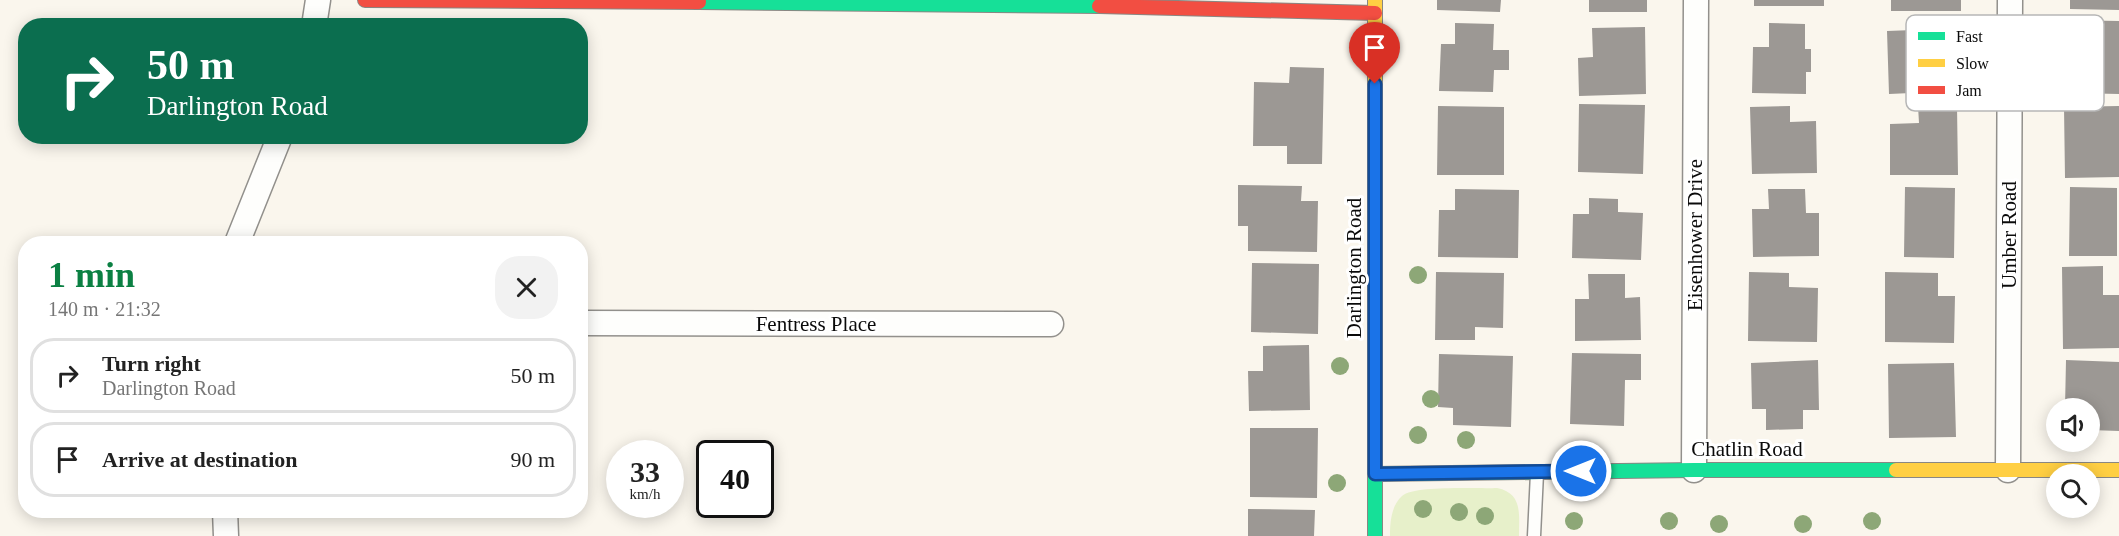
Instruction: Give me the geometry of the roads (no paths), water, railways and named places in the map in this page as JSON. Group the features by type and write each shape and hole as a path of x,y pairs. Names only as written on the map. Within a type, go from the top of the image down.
{"street":[{"path":"315,18 318,0"},
{"path":"365,0 1060,2 1375,7"},
{"name":"Eisenhower Drive","path":"1694,470 1696,0"},
{"name":"Umber Road","path":"2010,0 2010,15"},
{"name":"Darlington Road","path":"1375,7 1375,536"},
{"name":"Umber Road","path":"2008,470 2010,111"},
{"path":"240,236 277,144"},
{"name":"Fentress Place","path":"588,323 1051,324"},
{"name":"Chatlin Road","path":"1375,474 1694,470 2119,470"},
{"path":"225,518 226,536"}],"lane":[{"path":"1534,536 1537,472"}]}
